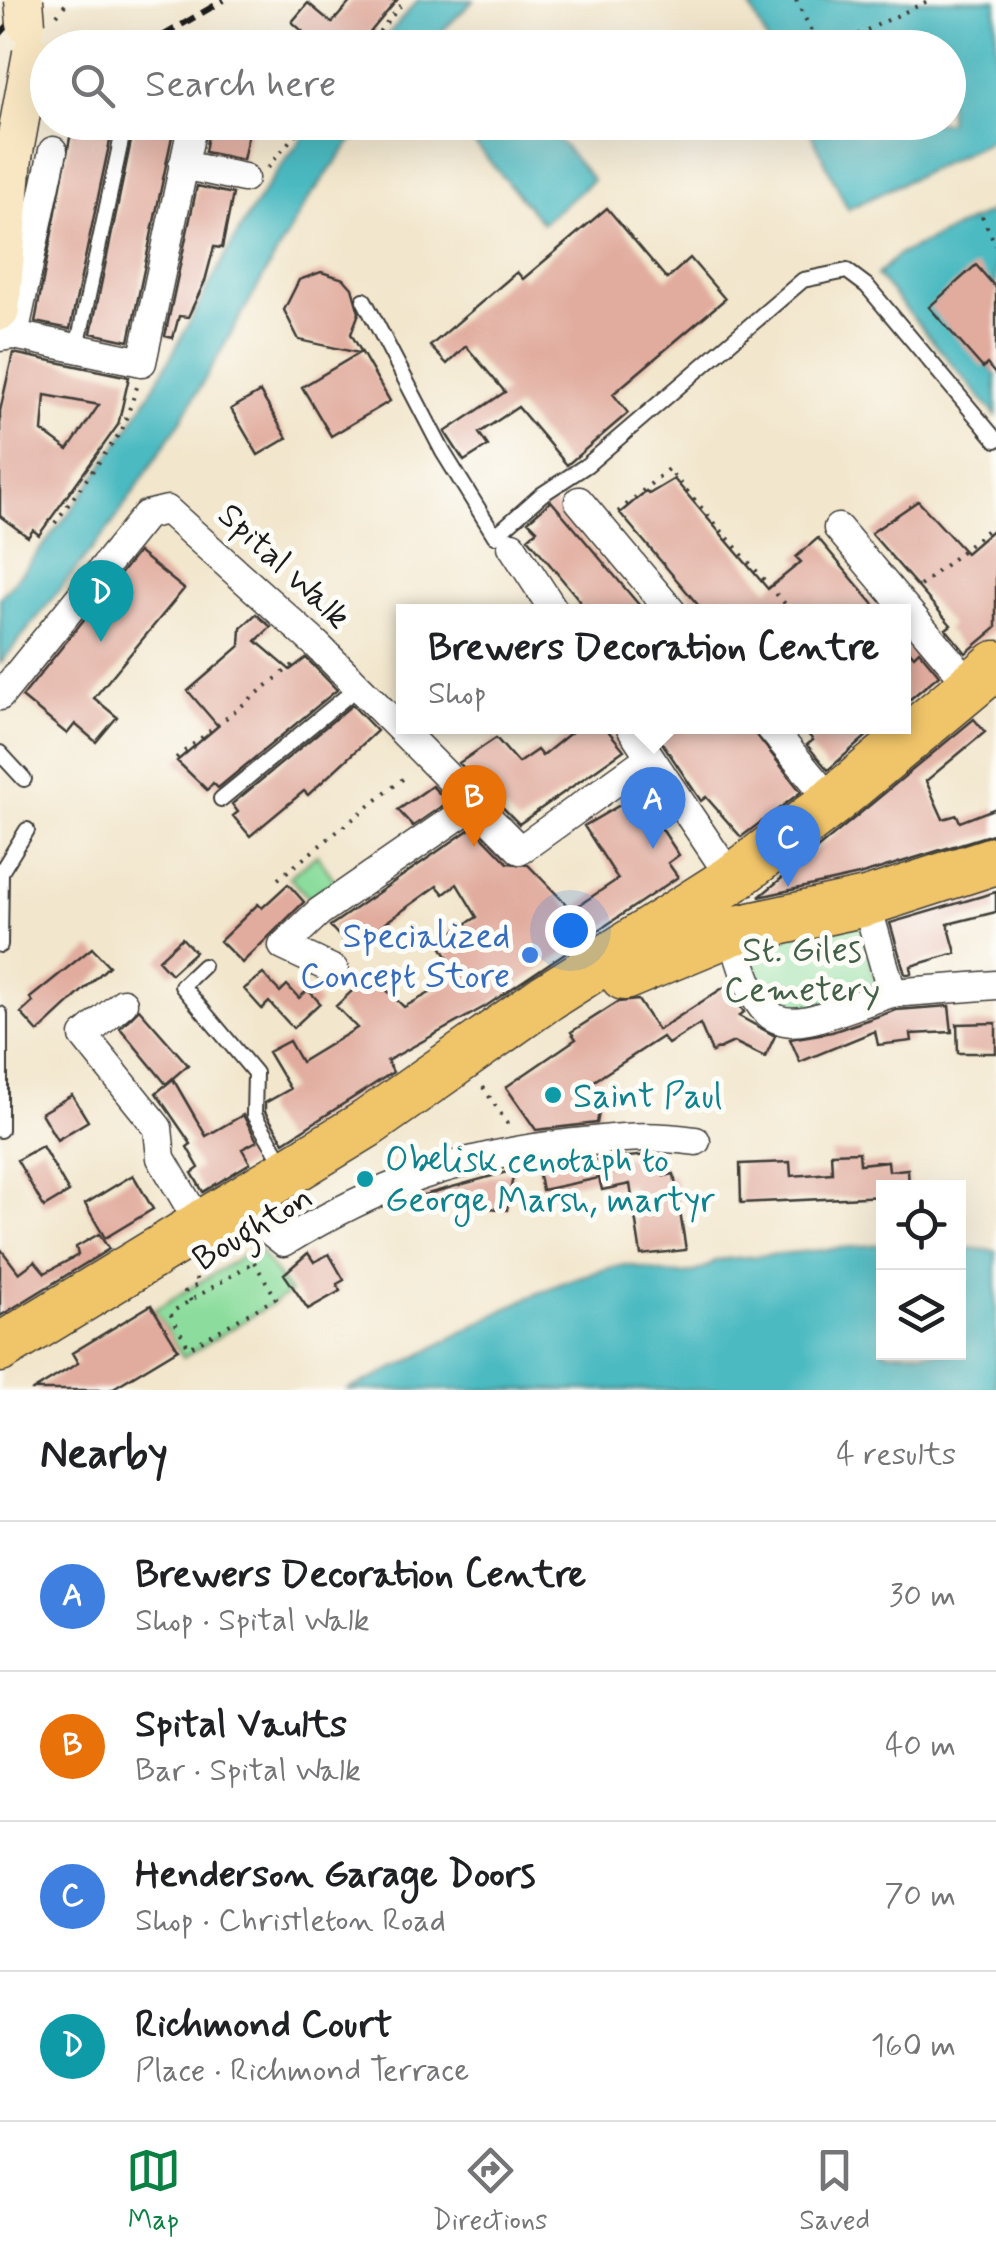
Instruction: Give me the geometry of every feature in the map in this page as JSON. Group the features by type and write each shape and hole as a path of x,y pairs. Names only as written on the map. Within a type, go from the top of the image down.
{"highway":[{"name":"Boughton","path":"0,1348 194,1265 290,1173 547,997 732,878 832,802 984,676"},
{"name":"Boughton","path":"0,1380 386,1147 626,975 746,927 866,902 996,860"},
{"path":"732,878 745,909 746,927"}],"street":[{"path":"5,328 13,158 27,26"},
{"path":"5,328 77,348 140,374 189,140"},
{"path":"5,328 53,151"},
{"path":"184,165 244,178"},
{"path":"579,501 665,604"},
{"name":"Spital Walk","path":"0,696 136,528 158,509 182,519 318,646 396,726"},
{"path":"838,528 903,604"},
{"path":"512,546 549,604"},
{"path":"911,611 984,676"},
{"name":"Spital Walk","path":"404,734 520,850 650,757"},
{"path":"635,734 732,878"},
{"path":"776,734 832,802"},
{"path":"334,970 283,946 319,912 475,804"},
{"path":"866,902 892,993"},
{"path":"746,927 746,987 759,1009 772,1020 790,1025 892,993 996,984"},
{"path":"123,1003 84,1036 158,1128 161,1158 194,1265"},
{"path":"260,1223 284,1242 352,1201 421,1173 495,1152 644,1134 696,1141"}],"lane":[{"path":"77,348 121,140"},
{"path":"364,300 444,452 494,536 540,495 587,465 803,280 820,275 846,271 867,286 996,440"},
{"path":"221,799 358,687"},
{"path":"0,753 24,779"},
{"path":"0,945 1,872 27,830"},
{"path":"203,966 182,986 255,1073 254,1115 290,1173"},
{"path":"0,1014 0,1130"}],"path":[{"path":"381,30 405,0"},
{"path":"796,0 811,30"},
{"path":"867,30 930,0"},
{"path":"244,178 258,179 290,140"},
{"path":"982,216 996,246"},
{"path":"55,522 122,430 140,374"},
{"path":"600,526 668,469 785,604"},
{"path":"901,602 996,524"},
{"path":"176,758 318,646"},
{"path":"278,878 428,758"},
{"path":"478,1079 524,1149"},
{"path":"254,1262 276,1298 189,1348 170,1313 194,1265 254,1262"}],"green space":[{"path":"317,855 336,882 310,899 289,877"},
{"name":"St. Giles Cemetery","path":"861,914 877,992 799,1017 758,994 749,933"},
{"path":"257,1247 290,1293 183,1358 154,1310"}],"water":[{"path":"418,0 474,0 443,30 392,30"},
{"path":"747,0 996,0 996,138 848,209 814,140 966,140 966,30 762,30"},
{"path":"301,140 352,140 307,201 183,417 113,523 0,664 0,598 111,455 150,394 252,210"},
{"path":"471,140 559,140 593,180 542,223"},
{"path":"996,209 996,288 987,364 996,375 996,416 877,275 898,255"},
{"path":"876,1245 876,1360 966,1360 966,1248 996,1251 996,1390 346,1390 502,1310 566,1282 628,1265 684,1274 716,1260"}],"building":[{"path":"352,0 397,0 372,30 301,30 292,22 308,3 332,23"},
{"path":"70,140 110,140 70,329 35,322"},
{"path":"131,140 171,140 129,341 91,333"},
{"path":"207,140 247,140 243,160 205,152"},
{"path":"197,186 233,194 222,248 214,247 205,281 188,317 179,316 173,338 165,336"},
{"path":"607,208 667,279 690,258 725,299 613,394 628,413 567,465 518,407 479,433 488,446 464,461 445,432 505,392 466,346 447,364 430,346 517,272 523,279"},
{"path":"976,265 996,288 996,375 987,364 983,368 929,307"},
{"path":"321,272 344,279 352,288 359,313 351,334 390,401 331,436 302,387 359,353 299,340 284,310 299,280"},
{"path":"13,353 129,377 118,425 39,535 33,530 28,537 0,516 0,411","holes":["45,395 99,405 68,450 42,431"]},
{"path":"260,392 287,438 258,455 231,409"},
{"path":"674,479 768,589 801,562 796,557 818,538 873,604 697,604 620,513 646,491 649,494"},
{"path":"551,501 638,604 578,604 580,601 528,538 537,530 528,521"},
{"path":"918,501 966,553 996,527 996,628 966,653 946,629 951,625 871,533"},
{"path":"138,552 184,589 94,698 117,717 96,742 75,724 67,734 22,697"},
{"path":"256,614 271,627 256,641 290,670 306,658 337,690 218,788 213,783 207,790 177,761 218,726 188,691 240,646 241,628"},
{"path":"919,651 939,675 911,698 911,652 914,656"},
{"path":"352,705 377,731 308,795 304,791 250,836 233,816 238,812 232,804"},
{"path":"974,719 985,732 926,781 943,819 957,815 960,822 996,808 996,833 859,875 759,897"},
{"path":"569,734 611,734 624,750 519,824 459,763 496,738 518,763 537,750 542,756"},
{"path":"656,734 756,734 801,792 741,837 706,797 701,801"},
{"path":"808,734 869,734 828,770 807,745 813,740"},
{"path":"432,786 448,802 413,826 398,810"},
{"path":"639,794 679,855 668,863 678,877 486,1006 387,1061 393,1072 284,1142 265,1112 265,1103 290,1089 268,1052 289,1041 301,1062 357,1028 336,1006 370,974 404,1007 459,977 438,941 477,917 457,884 444,894 437,886 350,948 330,926 473,827 508,863 528,865 572,910 618,879 584,826"},
{"path":"288,884 304,902 242,963 220,941 258,904 262,908"},
{"path":"996,892 996,912 948,924 956,953 911,966 911,974 905,974 890,923"},
{"path":"182,938 195,952 171,974 158,960"},
{"path":"92,948 109,966 38,1032 21,1013 33,1002 30,998"},
{"path":"263,974 280,992 287,985 299,998 308,990 320,1003 293,1028 269,1002 262,1009 244,989"},
{"path":"726,986 744,1012 739,1016 775,1036 765,1057 734,1042 712,1052 700,1024 668,1044 662,1037 588,1085 601,1102 597,1123 536,1130 506,1087 576,1039 571,1032 618,1002 638,1000 658,1030"},
{"path":"949,1006 952,1032 911,1034 912,1041 878,1045 875,1031 800,1062 790,1039 832,1032 896,1010"},
{"path":"139,1009 188,1065 166,1084 120,1028"},
{"path":"996,1023 996,1053 958,1053 957,1024"},
{"path":"173,1079 206,1136 243,1115 257,1141 242,1149 250,1163 203,1192 192,1173 199,1168 187,1147 191,1144 156,1093"},
{"path":"72,1095 88,1121 57,1140 41,1113"},
{"path":"42,1146 69,1192 44,1207 17,1160"},
{"path":"859,1152 860,1164 888,1161 889,1171 908,1169 909,1180 876,1180 876,1196 741,1203 740,1164 790,1162 791,1176 832,1173 831,1153"},
{"path":"661,1155 664,1176 674,1174 686,1250 641,1255 630,1184 602,1190 599,1178 542,1190 537,1166"},
{"path":"514,1170 507,1210 470,1206 464,1197 421,1212 419,1206 408,1210 405,1200"},
{"path":"133,1175 153,1209 105,1238 85,1204"},
{"path":"99,1234 109,1249 0,1316 0,1248 19,1273 35,1261 45,1273 78,1255 76,1247"},
{"path":"308,1253 314,1262 329,1254 344,1280 337,1284 340,1291 308,1309 284,1274"},
{"path":"151,1305 178,1349 110,1390 34,1390 78,1363 72,1353"}],"railway":[{"path":"0,34 31,0"},
{"path":"173,30 224,0"},
{"path":"0,130 30,112"}],"place":[{"name":"Richmond Court","path":"101,642"},
{"name":"Spital Vaults","path":"474,847"},
{"name":"Brewers Decoration Centre","path":"653,849"},
{"name":"Henderson Garage Doors","path":"788,887"},
{"name":"Specialized Concept Store","path":"530,955"},
{"name":"Saint Paul","path":"553,1095"},
{"name":"Obelisk cenotaph to George Marsh, martyr","path":"365,1179"}]}
